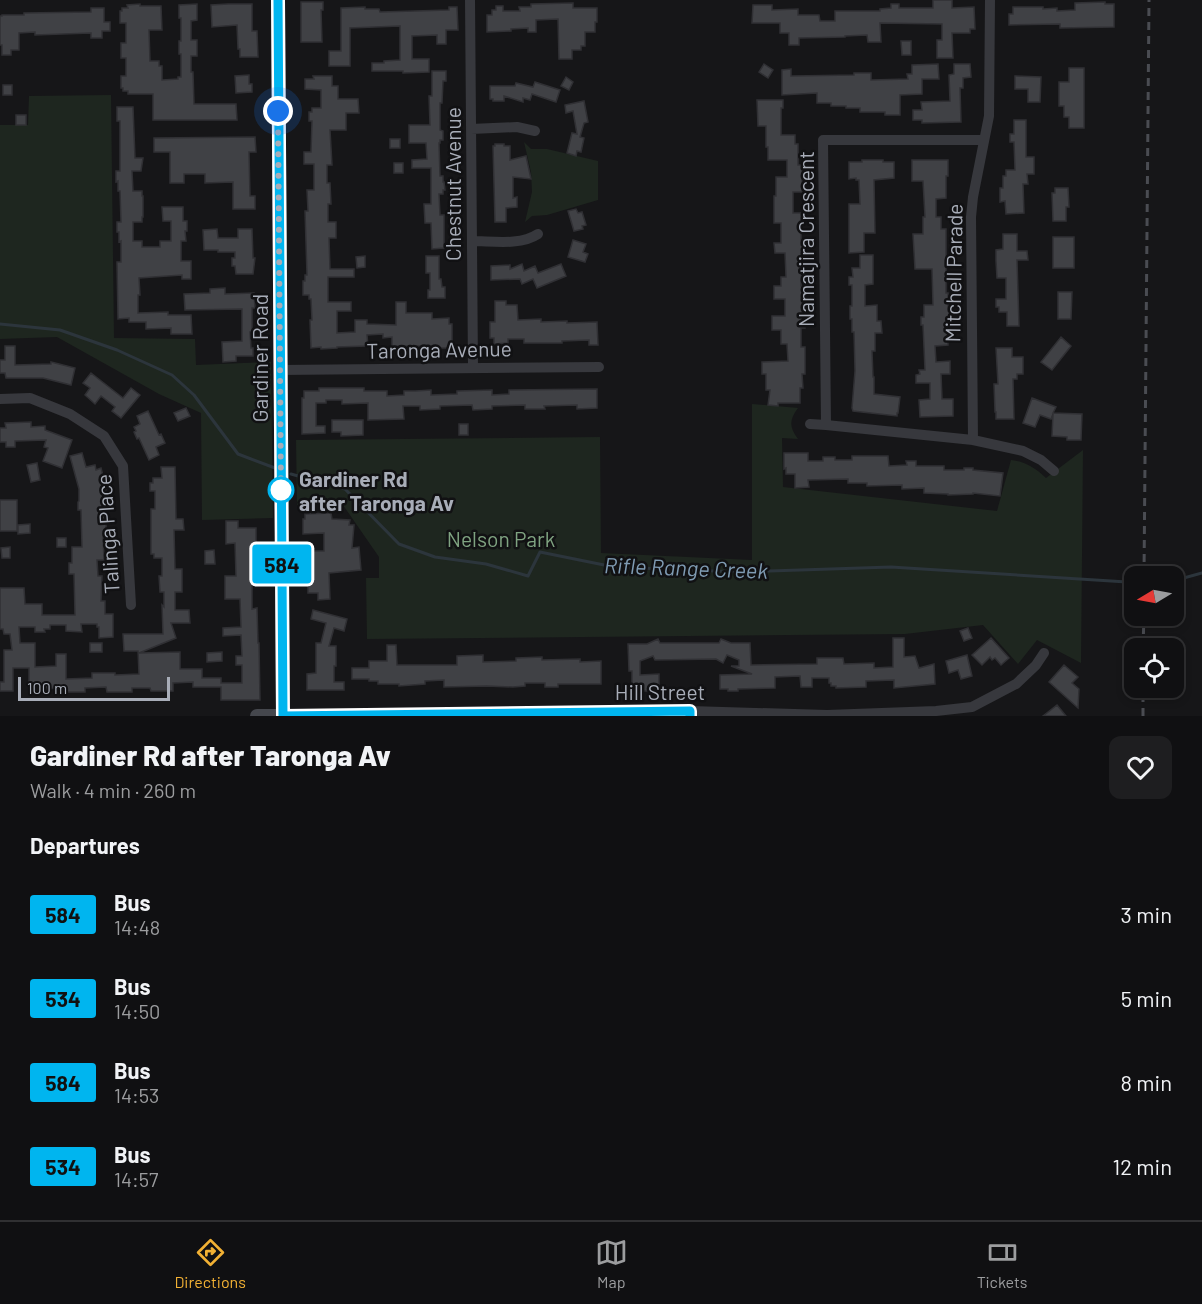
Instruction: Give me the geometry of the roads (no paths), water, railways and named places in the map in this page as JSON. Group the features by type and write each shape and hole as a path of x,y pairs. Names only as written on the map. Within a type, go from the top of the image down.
{"street":[{"name":"Gardiner Road","path":"278,0 283,716"},
{"name":"Chestnut Avenue","path":"470,0 473,368"},
{"name":"Mitchell Parade","path":"973,440 970,217 989,116 990,0"},
{"path":"471,129 517,127 535,131"},
{"name":"Namatjira Crescent","path":"826,425 823,140 984,140"},
{"path":"472,242 516,241 538,234"},
{"name":"Taronga Avenue","path":"280,370 599,367"},
{"name":"Talinga Place","path":"0,399 30,398 70,414 104,436 123,466 131,605"},
{"path":"810,424 973,440 1023,451 1041,460 1054,471"},
{"name":"Hill Street","path":"257,716 690,714 827,716 973,711 1016,684 1036,665 1044,653"}],"waterway":[{"name":"Rifle Range Creek","path":"0,324 60,330 117,350 172,375 194,395 238,454 275,468"},
{"name":"Rifle Range Creek","path":"291,474 345,489 399,544 435,557 486,564 528,576 540,552 614,567 740,572 891,567 1124,582"},
{"name":"Rifle Range Creek","path":"1184,578 1202,573"}],"railway":[{"path":"1144,566 1149,0"},
{"path":"1143,638 1144,626"},
{"path":"1143,698 1143,716"}],"place":[{"name":"Gardiner Rd after Taronga Av","path":"281,490"}],"park label":[{"name":"Nelson Park","path":"501,538"}]}
